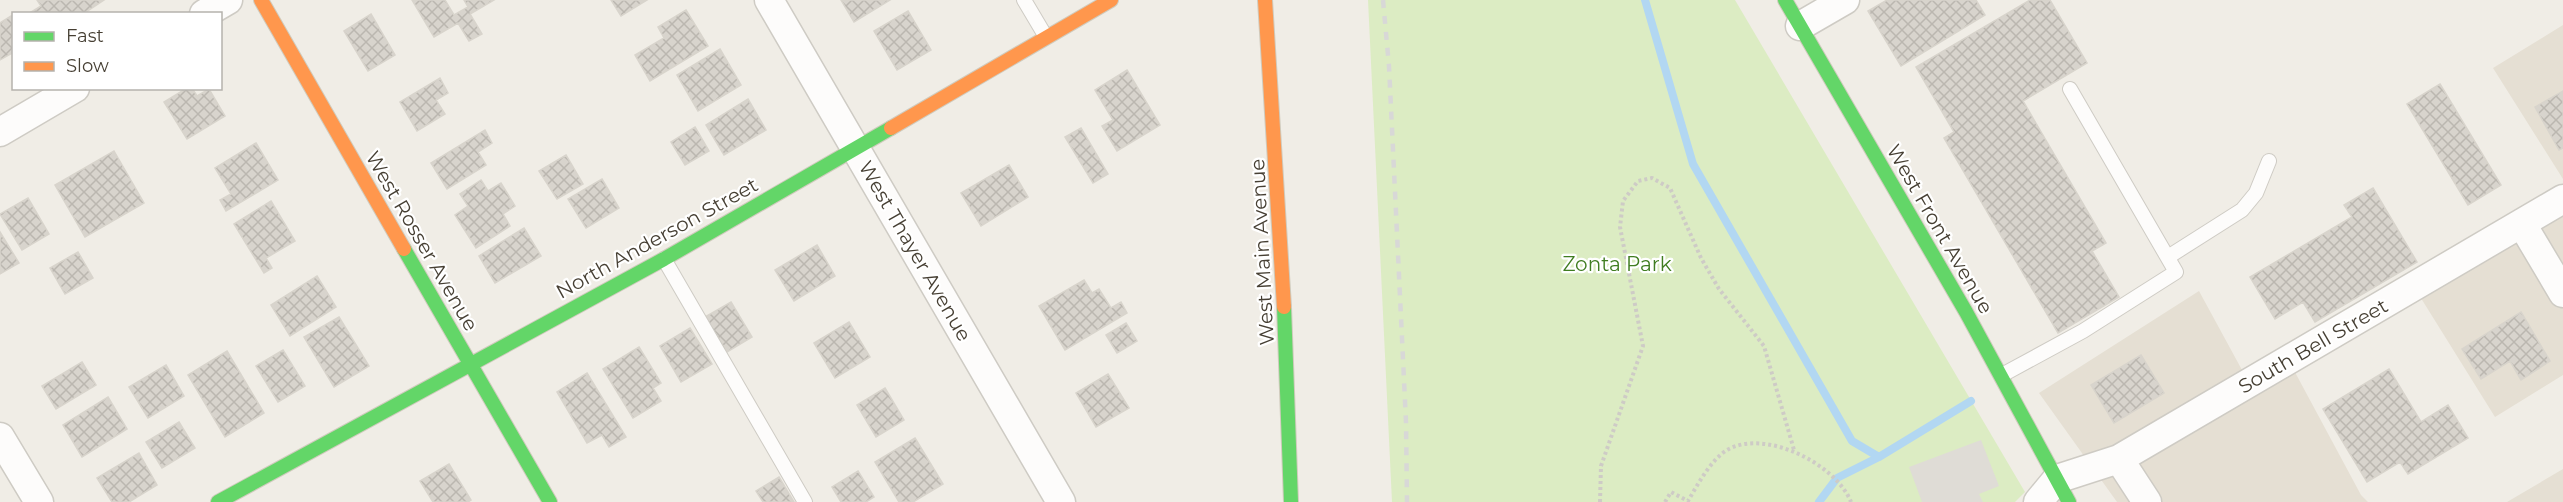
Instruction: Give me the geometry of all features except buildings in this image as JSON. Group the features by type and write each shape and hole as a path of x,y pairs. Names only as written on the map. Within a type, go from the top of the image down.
{"street":[{"path":"207,12 228,0"},
{"name":"West Rosser Avenue","path":"261,0 550,502"},
{"name":"West Thayer Avenue","path":"769,0 1061,502"},
{"name":"North Anderson Street","path":"218,502 664,259 1111,0"},
{"name":"West Main Avenue","path":"1265,0 1288,368 1291,502"},
{"name":"West Front Avenue","path":"1785,0 2002,375 2063,491"},
{"path":"1800,26 1845,0"},
{"path":"0,132 72,90"},
{"name":"South Bell Street","path":"2063,491 2563,199"},
{"path":"2522,224 2563,293"},
{"path":"0,437 39,502"},
{"path":"2119,459 2147,502"},
{"path":"2038,502 2063,491"}],"lane":[{"path":"1024,0 1046,37"},
{"path":"2002,375 2083,331 2176,272 2070,89"},
{"path":"2168,257 2242,210 2256,193 2269,161"},
{"path":"664,259 805,502"}],"path":[{"path":"1600,502 1601,466 1643,346 1620,227 1623,201 1638,182 1652,178 1670,188 1701,258 1719,289 1764,346 1794,450"},
{"path":"1665,502 1671,492 1688,501 1703,475 1726,450 1748,443 1794,450 1826,469 1849,496 1851,502"}],"shaded area":[{"path":"2563,25 2563,179 2493,68"},
{"path":"2563,209 2563,375 2495,417 2419,295"},
{"path":"2199,291 2242,370 2282,348 2361,495 2368,502 2117,502 2039,393"},
{"path":"1981,440 1999,486 1979,494 1983,502 1922,502 1909,467"},
{"path":"2563,469 2563,502 2507,502"}],"green space":[{"name":"Zonta Park","path":"1368,0 1735,0 2025,492 2015,502 1392,502"}],"waterway":[{"path":"1645,0 1693,164 1852,441 1879,457 1971,401"},
{"path":"1819,502 1837,478 1879,457"}],"railway":[{"path":"1383,0 1389,66 1406,422 1407,502"}],"traffic: fast":[{"path":"1785,0 1966,312 2069,502"},
{"path":"218,502 664,259 891,128"},
{"path":"404,249 550,502"},
{"path":"1284,307 1291,502"}],"traffic: slow":[{"path":"261,0 404,249"},
{"path":"891,128 1111,0"},
{"path":"1265,0 1284,307"}]}
